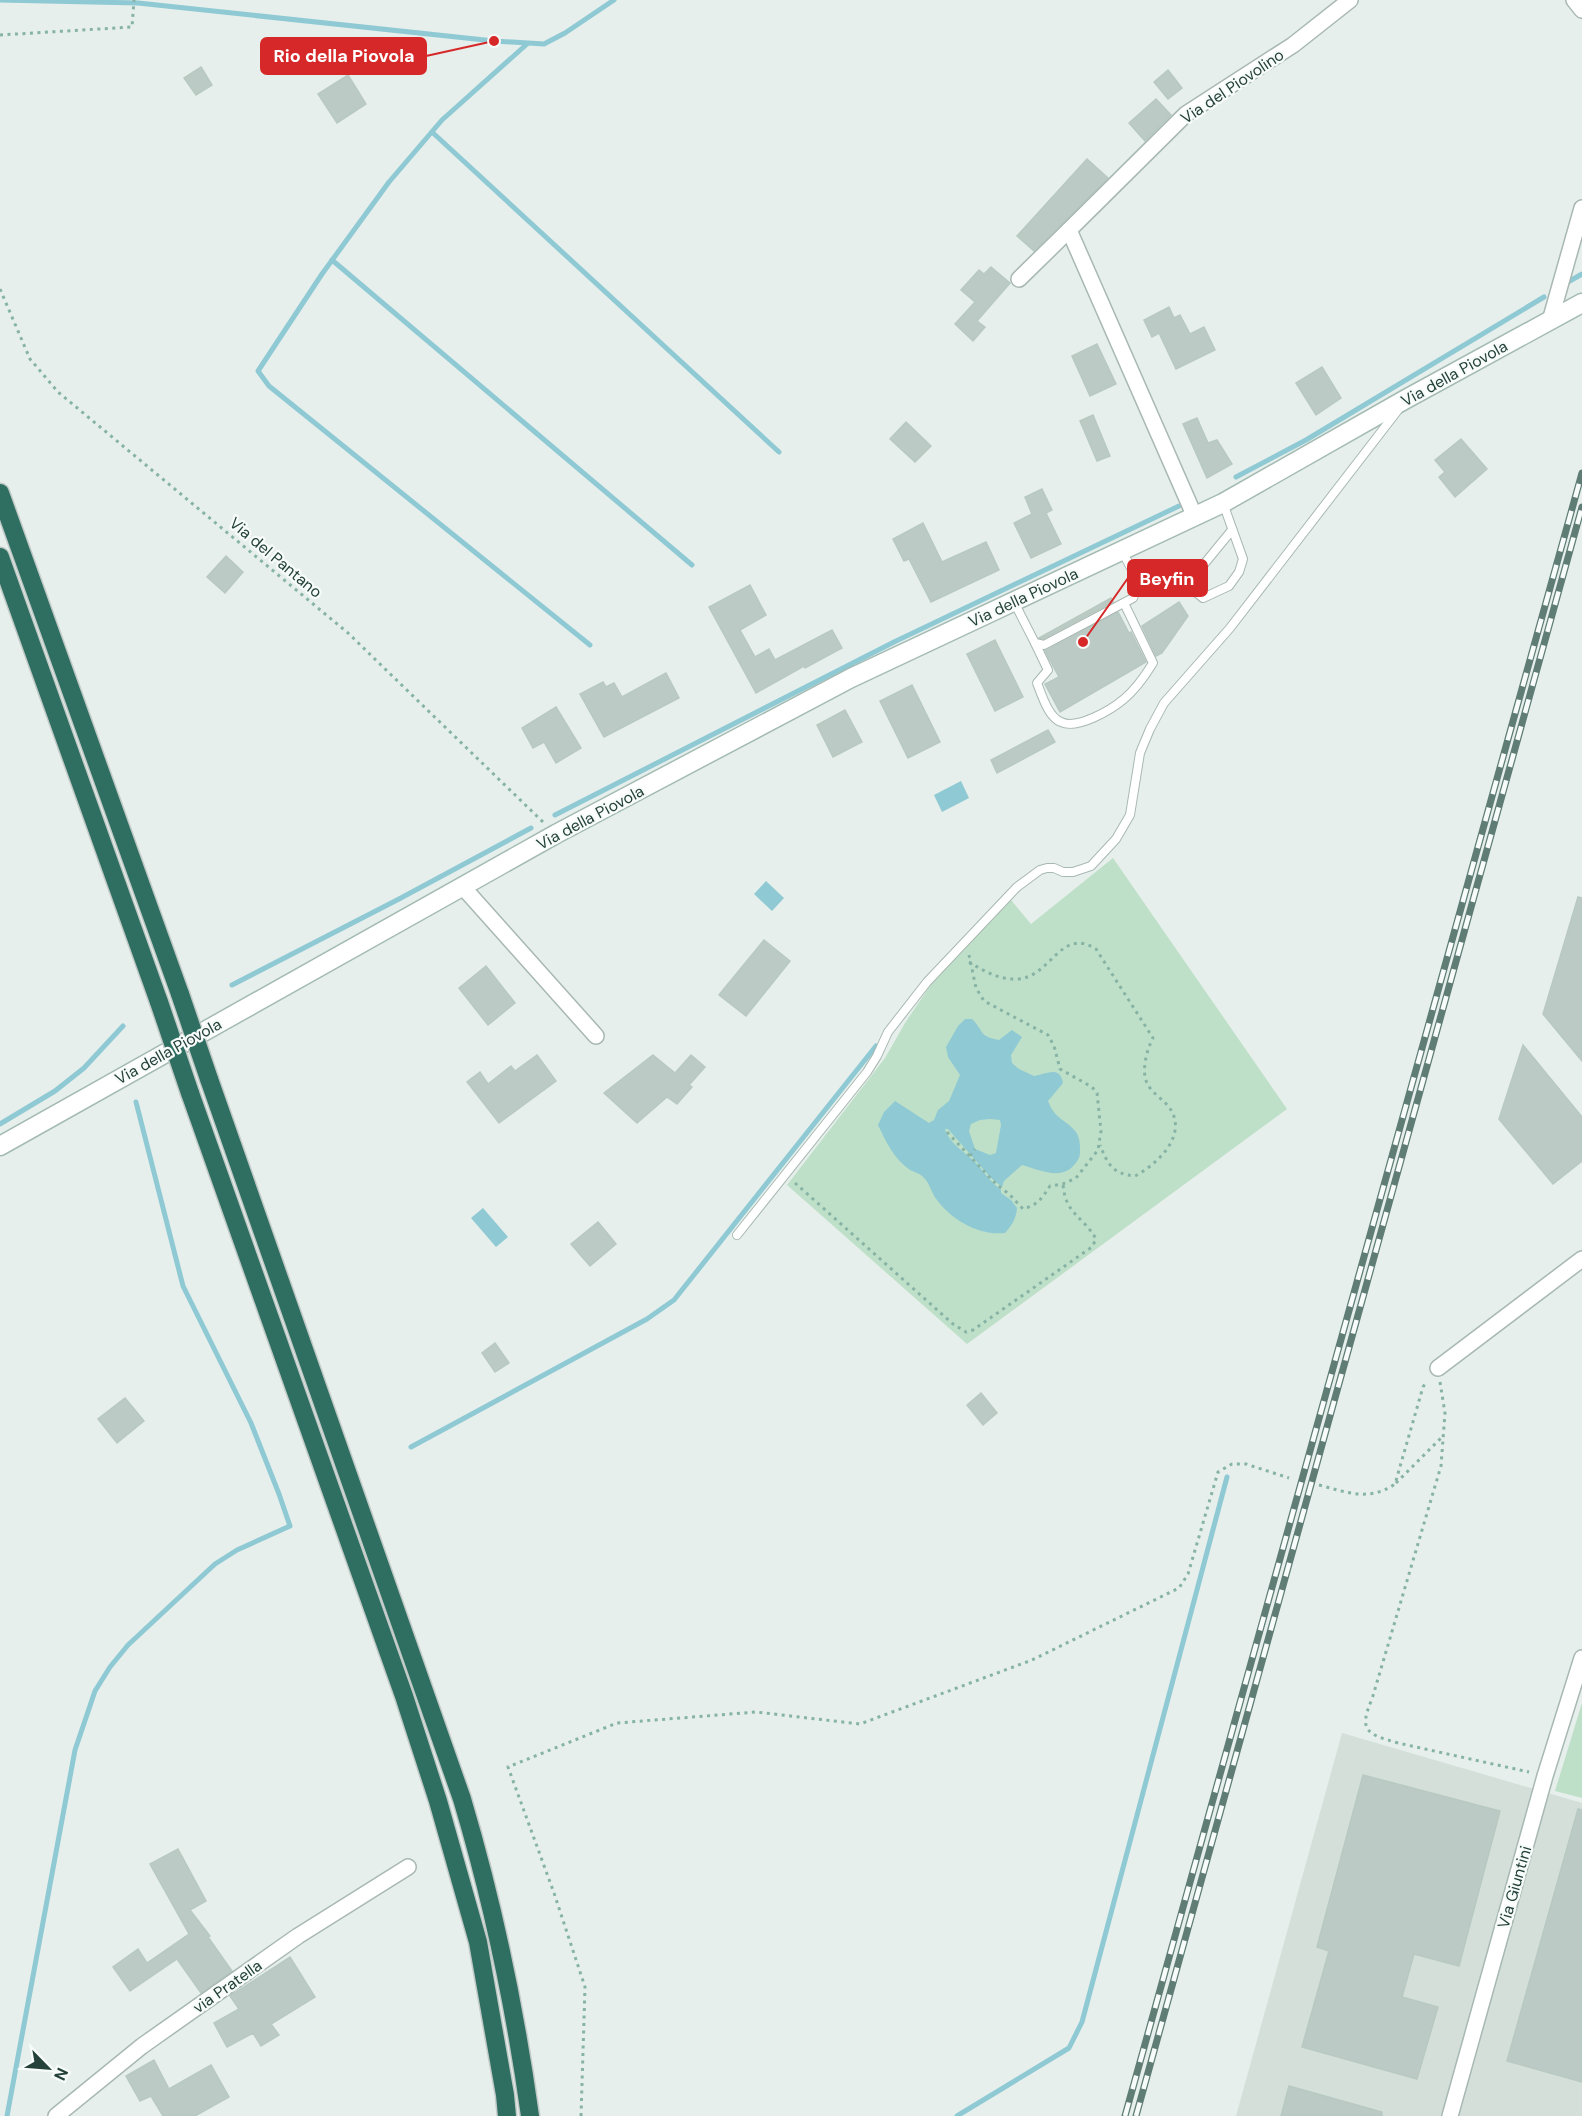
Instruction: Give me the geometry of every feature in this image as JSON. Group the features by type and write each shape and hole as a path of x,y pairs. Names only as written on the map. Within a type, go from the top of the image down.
{"highway":[{"path":"0,493 180,994 462,1799 490,1899 508,1981 530,2116"},
{"path":"0,557 404,1696 438,1801 478,1942 507,2116"}],"street":[{"name":"Via del Piovolino","path":"1019,279 1186,114 1293,45 1350,0"},
{"path":"1574,0 1582,10"},
{"path":"1550,321 1582,208"},
{"path":"1069,230 1195,517"},
{"name":"Via della Piovola","path":"0,1146 556,834 851,678 1223,503 1582,303"},
{"path":"462,886 596,1036"},
{"path":"1438,1368 1582,1259"},
{"name":"Via Giuntini","path":"1450,2116 1545,1776 1582,1658"},
{"name":"via Pratella","path":"56,2116 142,2046 298,1936 408,1867"}],"lane":[{"path":"737,1235 867,1072 888,1032 927,982 969,936 1017,886 1040,870 1054,868 1063,872 1073,872 1091,866 1116,839 1130,815 1140,753 1164,704 1230,628 1406,399"},
{"path":"1139,583 1176,576 1203,598 1229,586 1239,572 1243,559 1223,503"},
{"path":"1187,585 1232,530"},
{"path":"1035,643 1044,645 1133,598 1139,583 1122,551"},
{"path":"1014,602 1048,670 1037,683 1052,715 1060,722 1073,725 1096,717 1127,696 1139,684 1153,663 1124,603"}],"path":[{"path":"0,35 132,27 134,0"},
{"name":"Via del Pantano","path":"0,289 30,359 57,392 348,633 556,834"},
{"path":"947,1132 1023,1209 1033,1207 1042,1199 1050,1186 1063,1184 1076,1178 1098,1150 1101,1131 1097,1093 1092,1087 1060,1069 1054,1046 1048,1035 984,1001 976,988 969,962 969,936"},
{"path":"969,962 992,975 1018,979 1038,973 1063,947 1075,942 1089,944 1096,949 1153,1038 1145,1068 1146,1081 1170,1109 1175,1120 1173,1137 1164,1155 1148,1170 1135,1176 1115,1171 1106,1160 1099,1143"},
{"path":"970,1156 975,1149"},
{"path":"785,1175 953,1324 966,1332 973,1330 1092,1247 1096,1239 1090,1229 1071,1210 1064,1198 1063,1184"},
{"path":"1438,1368 1445,1413 1441,1466 1365,1717 1366,1726 1379,1737 1398,1743 1545,1776"},
{"path":"1395,1484 1423,1387 1438,1368"},
{"path":"1319,1485 1354,1495 1383,1492 1395,1484 1443,1436"},
{"path":"581,2116 585,1987 508,1767 617,1724 756,1712 861,1724 1032,1660 1179,1588 1188,1574 1218,1472 1232,1464 1246,1464 1289,1478"}],"shaded area":[{"path":"1342,1733 1582,1803 1582,2116 1236,2116"}],"green space":[{"path":"1113,858 1287,1109 967,1344 787,1185 885,1058 934,980 1011,900 1031,924"},
{"path":"1582,1703 1582,1798 1555,1791"}],"water":[{"path":"961,781 969,798 942,812 934,795"},
{"path":"766,881 784,898 772,911 754,894"},
{"path":"965,1019 972,1019 982,1033 988,1037 999,1040 1012,1030 1022,1037 1011,1055 1012,1063 1034,1076 1052,1072 1059,1074 1063,1083 1048,1101 1057,1116 1076,1132 1079,1139 1079,1156 1070,1169 1050,1173 1022,1165 1004,1181 1002,1187 991,1178 948,1129 945,1129 954,1144 978,1165 1017,1208 1013,1222 1005,1233 976,1229 950,1214 935,1197 925,1178 904,1166 895,1155 878,1125 884,1112 895,1101 929,1123 934,1120 938,1110 949,1101 960,1075 948,1057 946,1047 958,1026","holes":["980,1120 1000,1120 996,1153 990,1155 975,1149 969,1131 971,1124"]},
{"path":"483,1208 508,1237 496,1247 471,1218"}],"building":[{"path":"201,67 212,85 196,95 184,78"},
{"path":"1168,70 1182,88 1168,99 1154,82"},
{"path":"348,75 366,104 337,123 318,94"},
{"path":"1156,99 1171,115 1145,141 1129,123"},
{"path":"1087,159 1108,178 1034,251 1017,236"},
{"path":"991,267 1010,283 977,321 985,327 973,341 955,324 975,302 961,290 979,270 984,274"},
{"path":"1169,307 1174,318 1180,315 1190,334 1204,327 1215,350 1176,369 1159,333 1152,337 1144,320"},
{"path":"1097,344 1116,384 1090,396 1072,356"},
{"path":"1322,367 1341,398 1316,415 1296,383"},
{"path":"1093,415 1110,456 1097,461 1080,421"},
{"path":"1197,418 1208,443 1217,440 1232,464 1207,478 1183,424"},
{"path":"906,422 931,446 915,462 890,439"},
{"path":"1461,439 1487,469 1455,497 1439,477 1445,472 1435,460"},
{"path":"1042,489 1052,510 1046,513 1061,544 1031,558 1014,523 1032,514 1025,497"},
{"path":"923,523 942,562 986,542 999,570 931,602 909,559 904,561 893,539"},
{"path":"226,556 243,572 225,593 207,577"},
{"path":"750,585 766,615 740,630 755,657 769,649 775,660 832,630 842,648 756,693 709,607"},
{"path":"1111,598 1113,602 1043,639 1039,638"},
{"path":"1179,602 1188,616 1162,653 1156,656 1142,626"},
{"path":"1118,612 1146,662 1060,712 1045,684 1059,677 1045,651"},
{"path":"995,640 1023,697 995,711 967,654"},
{"path":"666,673 679,698 604,737 580,694 603,682 606,687 614,683 622,697"},
{"path":"912,685 940,742 908,758 880,701"},
{"path":"556,707 581,748 556,763 544,742 533,748 522,728"},
{"path":"845,710 862,742 833,757 817,725"},
{"path":"1048,730 1055,742 997,773 991,760"},
{"path":"1578,897 1582,898 1582,1061 1543,1014"},
{"path":"764,940 790,961 746,1016 719,995"},
{"path":"486,966 515,1003 488,1025 459,988"},
{"path":"1523,1045 1582,1117 1582,1161 1553,1184 1499,1119"},
{"path":"537,1055 556,1081 499,1123 467,1082 480,1072 488,1084 511,1066 515,1071"},
{"path":"653,1055 675,1073 691,1055 705,1067 689,1085 692,1087 677,1104 667,1097 637,1123 604,1093"},
{"path":"598,1222 616,1244 590,1266 571,1244"},
{"path":"495,1343 509,1363 495,1372 482,1353"},
{"path":"981,1393 997,1413 983,1425 967,1405"},
{"path":"125,1398 144,1421 117,1443 98,1419"},
{"path":"1363,1775 1500,1811 1459,1966 1414,1954 1402,1997 1438,2007 1417,2079 1302,2047 1329,1951 1317,1947"},
{"path":"1578,1809 1582,1810 1582,2082 1507,2061"},
{"path":"178,1849 206,1901 190,1910 232,1971 201,1993 177,1959 130,1991 113,1967 138,1949 147,1963 189,1934 150,1864"},
{"path":"290,1957 315,1997 271,2024 279,2035 261,2046 253,2033 227,2047 214,2023 239,2009 230,1996"},
{"path":"154,2060 169,2089 211,2065 229,2097 195,2116 163,2116 151,2096 140,2101 126,2076"},
{"path":"1289,2086 1382,2112 1382,2116 1281,2116"}],"waterway":[{"path":"0,0 138,3 494,41 544,44 565,33 614,0"},
{"path":"527,44 442,120 389,182 322,274 258,371 269,386 590,645"},
{"path":"432,132 779,452"},
{"path":"332,260 692,565"},
{"path":"1568,282 1582,274"},
{"path":"1236,477 1306,440 1544,297"},
{"path":"555,815 894,642 1179,506"},
{"path":"232,985 531,828"},
{"path":"0,1124 55,1091 84,1068 123,1026"},
{"path":"411,1447 647,1319 674,1300 876,1046"},
{"path":"7,2116 75,1750 95,1691 110,1667 128,1645 215,1564 237,1550 290,1526 251,1423 183,1286 136,1102"},
{"path":"957,2116 1069,2048 1082,2022 1227,1477"}],"railway":[{"path":"1125,2116 1582,473"},
{"path":"1136,2116 1582,507"}],"place":[{"name":"Rio della Piovola","path":"494,41"},
{"name":"Beyfin","path":"1083,642"}]}
